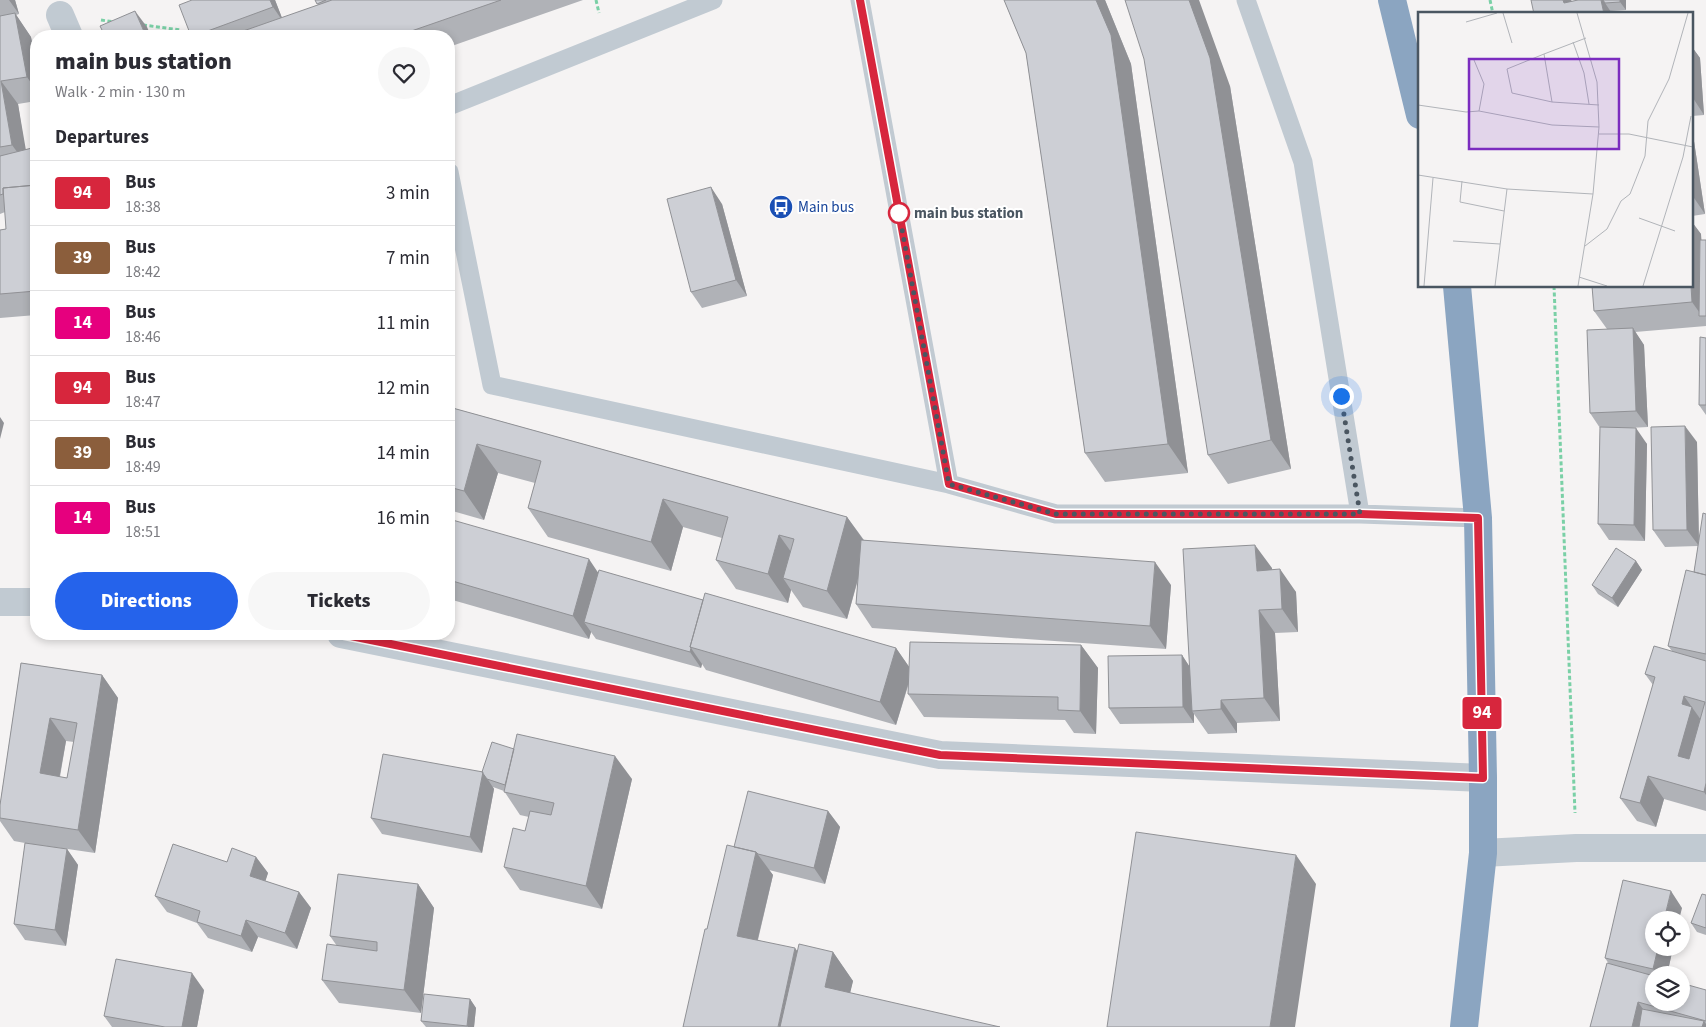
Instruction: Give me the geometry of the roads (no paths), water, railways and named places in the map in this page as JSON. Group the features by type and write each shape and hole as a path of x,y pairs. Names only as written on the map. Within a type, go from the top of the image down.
{"highway":[{"path":"1392,0 1418,107"},
{"path":"1457,288 1478,518 1483,778 1483,853 1464,1027"}],"street":[{"path":"0,602 30,602"},
{"path":"371,640 940,755 1483,778"},
{"path":"1483,853 1576,848 1706,848"}],"lane":[{"path":"455,104 713,0"},
{"path":"860,0 949,484"},
{"path":"1246,0 1303,162 1360,514"},
{"path":"455,202 492,385 949,484 1056,514 1360,514 1478,518"}],"place":[{"name":"Main bus","path":"781,207"},
{"name":"main bus station","path":"899,213"}]}
